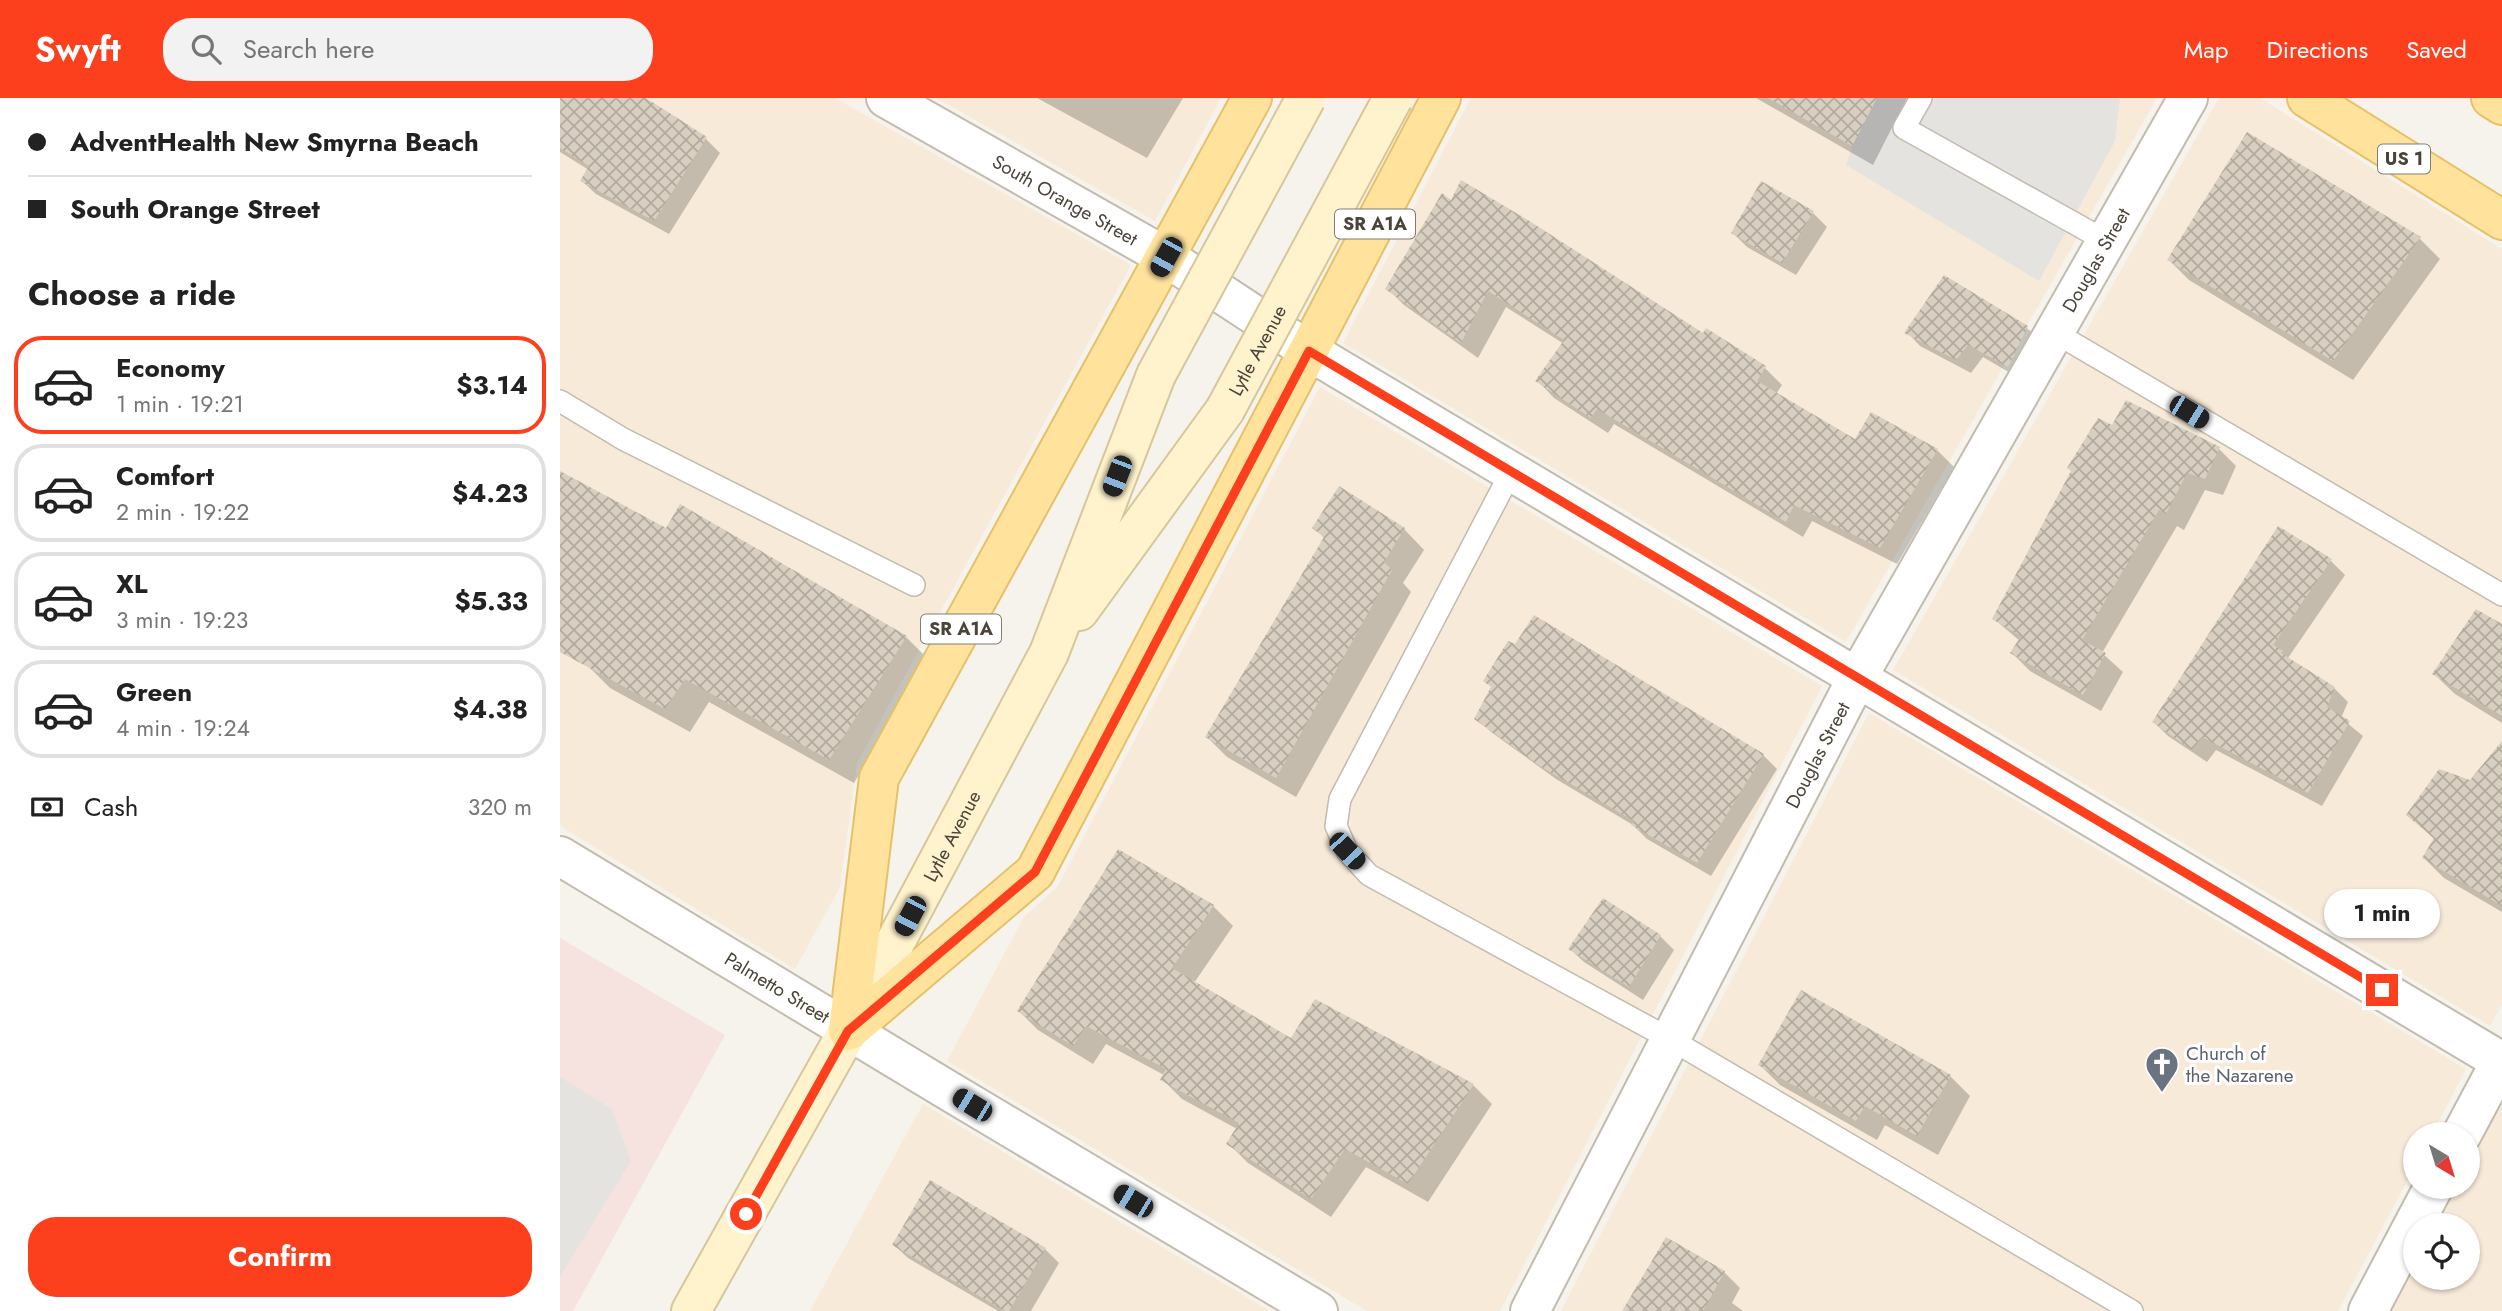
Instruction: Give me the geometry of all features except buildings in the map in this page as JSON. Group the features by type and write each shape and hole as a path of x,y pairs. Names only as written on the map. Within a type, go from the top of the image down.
{"main road":[{"name":"SR A1A","path":"848,1031 879,778 1252,98"},
{"name":"Lytle Avenue","path":"691,1311 848,1031 1049,653 1156,375 1306,98"},
{"name":"Lytle Avenue","path":"1049,653 1226,410 1393,98"},
{"name":"SR A1A","path":"848,1031 1035,872 1441,98"},
{"name":"US 1","path":"2307,98 2502,220"},
{"path":"2491,98 2502,105"}],"street":[{"name":"South Orange Street","path":"886,98 1166,257 1309,351 2502,1061"},
{"name":"Douglas Street","path":"1530,1311 1857,678 2188,98"},
{"name":"Palmetto Street","path":"560,856 1318,1311"},
{"path":"2469,1122 2502,1061"},
{"path":"2368,1311 2427,1199"}],"lane":[{"path":"1921,98 1904,128 2106,241"},
{"path":"2054,332 2502,595"},
{"path":"560,401 623,439 914,584"},
{"path":"1511,472 1339,799 1336,827 1347,851 1369,874 1670,1039 2132,1311"}],"shaded area":[{"path":"560,98 835,98 1131,265 857,763 840,887 795,969 560,826"},
{"path":"936,98 1221,98 1155,221"},
{"path":"1471,98 2157,98 1846,642 1343,343"},
{"path":"1877,98 2120,98 2115,141 2039,281 1846,165 1852,146"},
{"path":"2219,98 2260,98 2502,249 2502,1004 2490,1026 1893,670"},
{"path":"1320,387 1822,686 1500,1311 1367,1311 947,1061 1024,917 1058,886"},
{"path":"1869,713 2466,1069 2438,1122 2403,1122 2403,1189 2338,1311 1561,1311"},
{"path":"560,938 725,1035 573,1311 560,1311"},
{"path":"2502,1059 2502,1311 2368,1311 2403,1245 2403,1290 2480,1290 2480,1213 2420,1213 2428,1199 2480,1199 2480,1122 2473,1122"},
{"path":"560,1077 612,1109 631,1161 560,1277"},
{"path":"923,1104 1270,1311 810,1311"}],"place":[{"name":"Church of the Nazarene","path":"2162,1094"}],"route":[{"path":"746,1214 848,1031 1035,872 1309,351 2382,990"}]}
